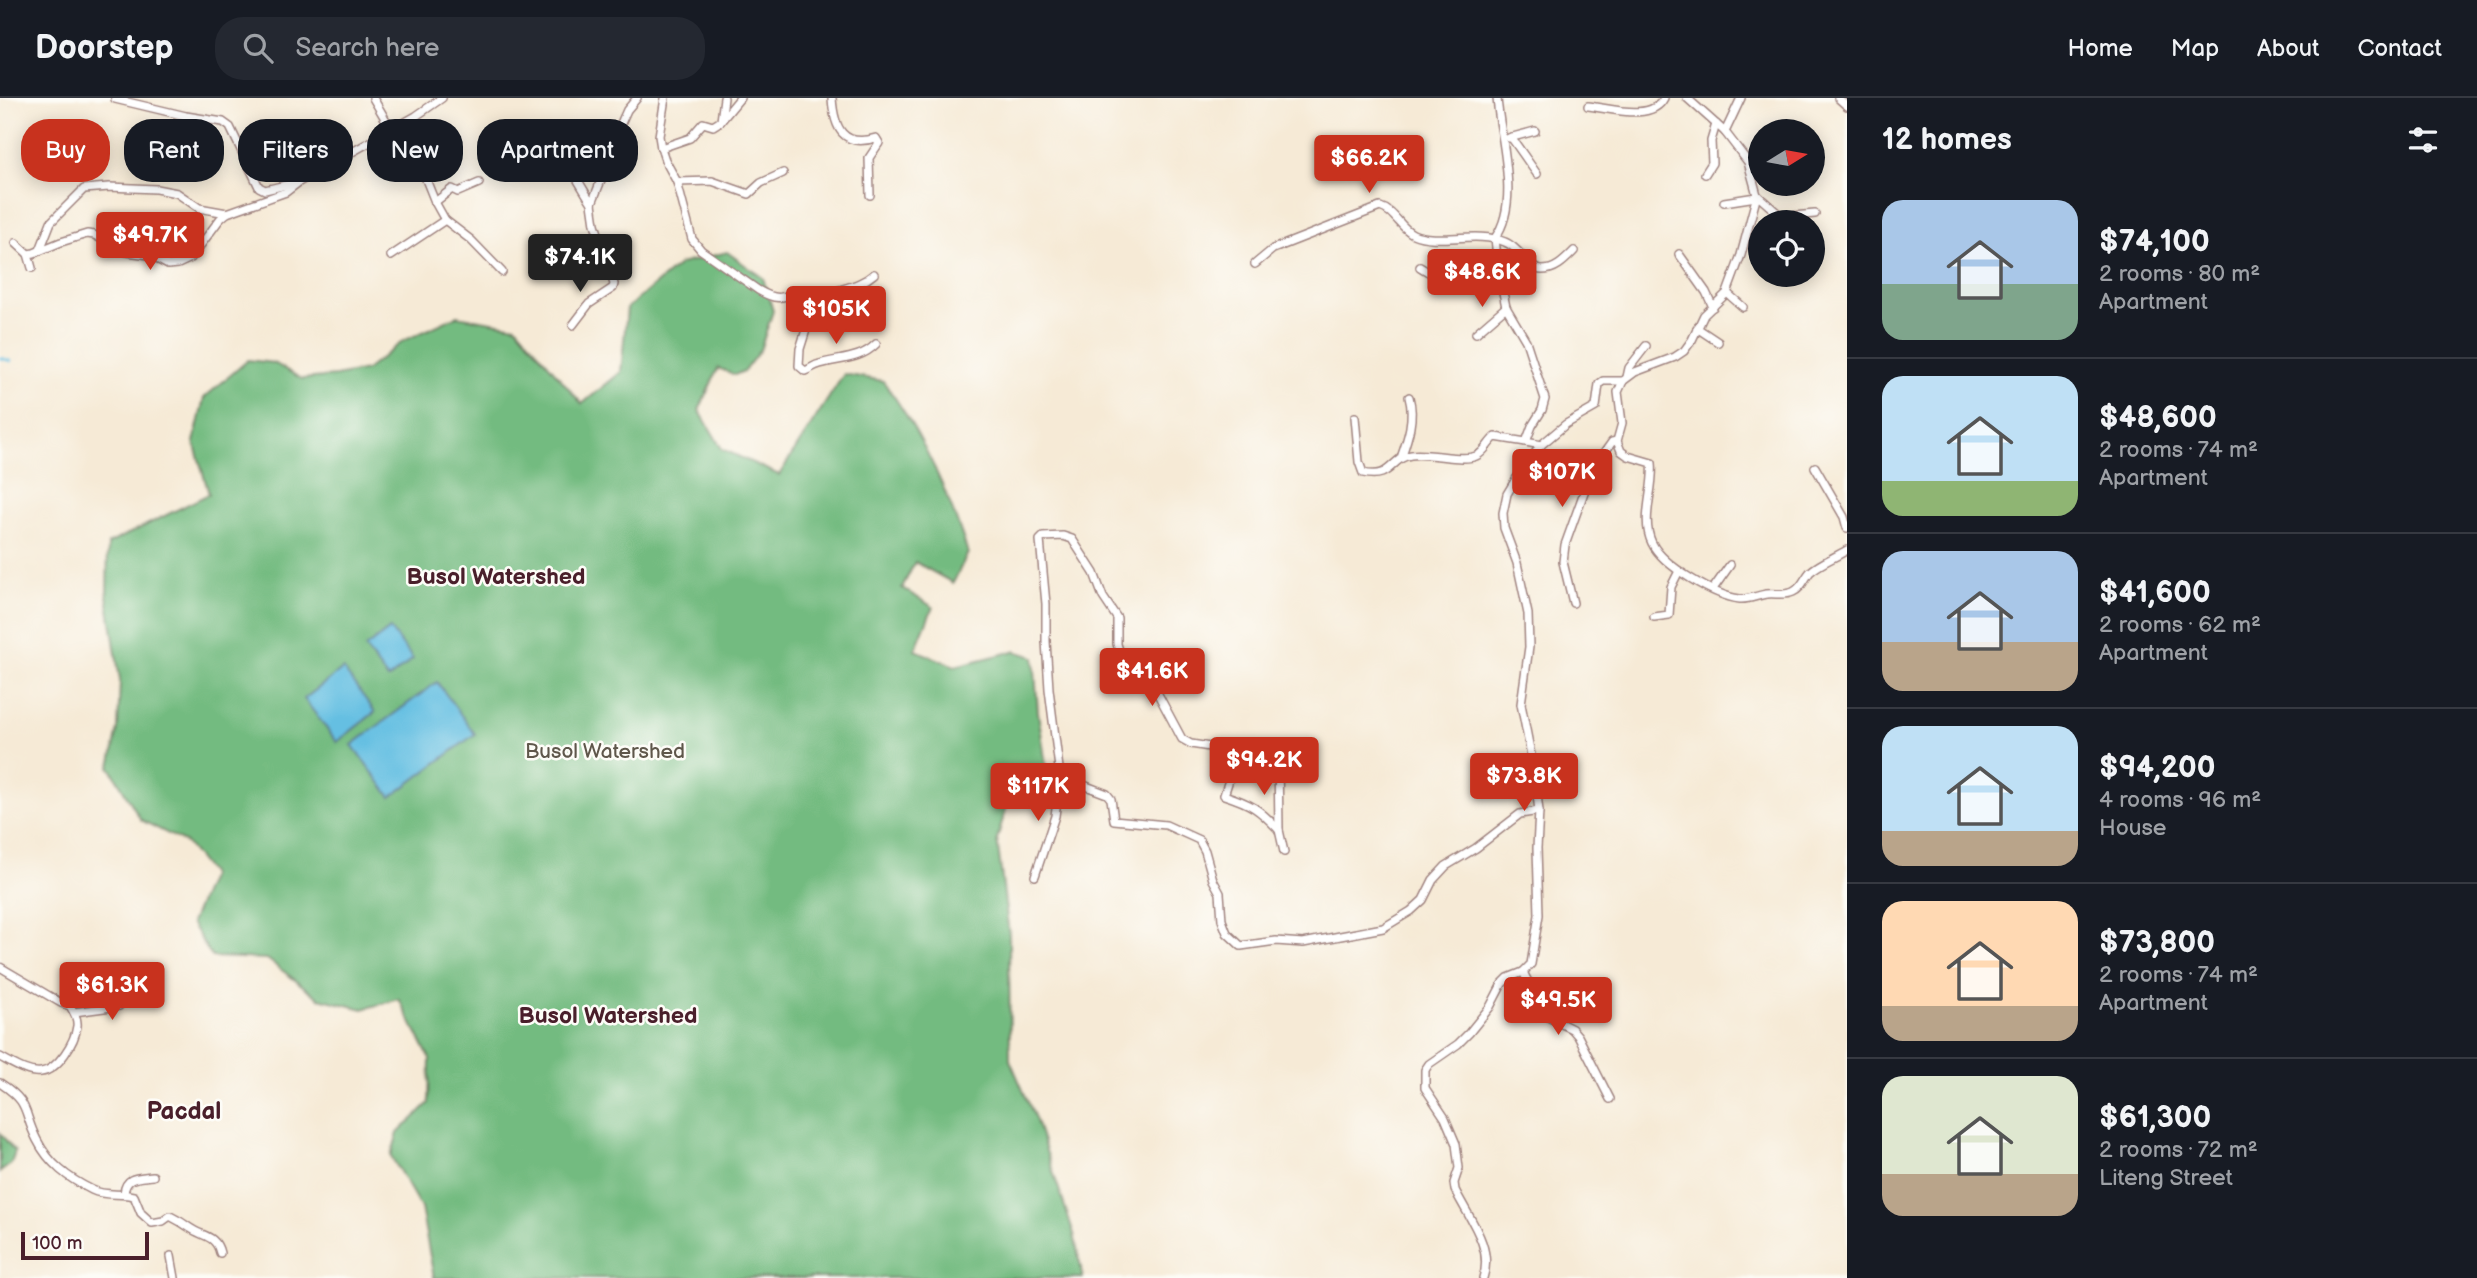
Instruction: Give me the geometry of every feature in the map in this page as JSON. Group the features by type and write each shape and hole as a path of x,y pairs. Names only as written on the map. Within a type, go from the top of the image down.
{"street":[{"path":"373,98 384,119"},
{"path":"410,119 442,98"},
{"path":"592,203 618,130 627,110 637,98"},
{"path":"665,98 660,124 661,148 677,182 692,239 701,250 767,295 783,297 803,292 810,294 815,301"},
{"path":"721,121 724,98"},
{"path":"661,148 690,138 703,123 713,126 721,121 740,98"},
{"path":"832,98 833,115 846,137 862,143 876,138 879,143 869,158 870,195"},
{"path":"1497,98 1508,194 1505,219 1495,238 1497,268 1506,307 1526,341 1545,399 1526,442"},
{"path":"1588,106 1651,111 1660,105 1664,98"},
{"path":"1687,98 1725,132 1748,162"},
{"path":"1725,132 1741,98"},
{"path":"1838,98 1847,106"},
{"path":"115,99 223,122 230,127 238,144"},
{"path":"1704,174 1712,163 1711,141 1716,124"},
{"path":"1502,140 1535,131"},
{"path":"1511,137 1537,174"},
{"path":"677,182 712,181 749,194 761,183 783,173"},
{"path":"256,182 258,187 265,190 299,182"},
{"path":"27,254 87,234 127,252 149,255 168,265 178,264 191,258 219,219 227,213 286,192 299,182"},
{"path":"427,182 445,220 471,240 502,272"},
{"path":"573,325 589,304 613,288 614,284 595,224 592,203 578,182"},
{"path":"435,202 452,189 458,192 479,183"},
{"path":"40,250 51,222 61,215 73,198 84,189 156,189 177,193 199,208 227,213"},
{"path":"1724,202 1757,196"},
{"path":"1757,196 1774,210"},
{"path":"1483,1278 1486,1256 1483,1244 1455,1190 1454,1183 1459,1168 1456,1144 1445,1118 1425,1088 1424,1079 1429,1064 1463,1038 1490,1007 1502,984 1531,964 1538,928 1539,811 1521,704 1529,646 1528,614 1517,564 1504,528 1503,513 1507,495 1541,445 1566,424 1596,407 1599,384 1603,381 1625,379 1675,356 1692,340 1703,315 1727,293 1741,255 1757,196"},
{"path":"1255,264 1273,249 1380,207 1392,213 1415,235 1495,238 1514,246 1533,268 1542,270 1561,264 1574,251"},
{"path":"391,256 445,220"},
{"path":"16,243 27,254 32,268"},
{"path":"1679,254 1706,292 1713,307"},
{"path":"1420,267 1449,280 1497,268"},
{"path":"874,274 863,284 832,291 815,301 798,356 799,366 802,370 809,370 818,364 859,356 876,344"},
{"path":"1727,293 1743,307"},
{"path":"1476,333 1506,307"},
{"path":"1697,328 1718,342"},
{"path":"1646,346 1629,368 1618,392 1622,423 1617,442 1628,456 1653,463 1648,503 1649,533 1652,543 1665,560 1679,571 1713,589 1741,599 1768,593 1780,595 1793,592 1801,587 1811,572 1847,550"},
{"path":"1355,417 1359,462 1363,473 1389,471 1401,458 1411,426 1409,397"},
{"path":"1401,458 1427,454 1469,458 1483,451 1495,438 1541,445"},
{"path":"1573,603 1565,574 1565,545 1592,470 1612,442 1617,442"},
{"path":"1815,467 1846,516 1847,528"},
{"path":"1035,876 1055,816 1060,776 1049,689 1046,592 1039,545 1043,537 1063,536 1072,539 1094,573 1103,597 1117,618 1117,644 1120,653 1151,681 1182,739 1191,744 1216,748 1226,758 1231,774"},
{"path":"1713,589 1730,565"},
{"path":"1654,617 1669,615 1671,587 1679,571"},
{"path":"1279,830 1248,802 1224,795 1231,774 1243,761 1267,752 1276,754 1279,762 1279,830 1284,852"},
{"path":"1060,776 1107,794 1111,799 1114,820 1166,825 1199,840 1221,896 1222,920 1227,933 1241,946 1276,942 1303,943 1383,928 1417,906 1446,866 1476,848 1520,814 1539,811"},
{"path":"0,967 61,1003 71,1006 77,1027 70,1044 50,1069 40,1072 28,1070 0,1057"},
{"path":"1523,972 1546,1016 1578,1036 1610,1099"},
{"path":"74,1012 119,1006 126,995"},
{"path":"0,1083 20,1099 29,1114 36,1138 62,1172 94,1191 134,1196 141,1213 152,1223 163,1222 170,1216 184,1222 216,1241 219,1252"},
{"path":"124,1193 126,1183 131,1178 153,1176"},
{"path":"172,1256 175,1278"}],"green space":[{"name":"Busol Watershed","path":"727,252 763,278 773,311 760,350 744,371 735,375 718,368 699,410 722,449 779,475 844,374 883,381 910,421 933,464 968,553 953,583 915,562 902,588 933,607 915,650 955,666 1015,651 1034,657 1038,712 1047,772 1010,795 997,839 1009,934 1010,1060 1035,1118 1074,1234 1083,1278 434,1278 421,1208 391,1156 398,1133 429,1103 430,1059 399,999 363,1009 319,998 267,959 212,957 191,923 211,875 186,843 141,820 110,767 118,729 120,680 107,595 108,544 209,494 194,442 204,398 248,360 274,363 302,379 366,370 403,341 457,316 516,326 582,404 621,372 627,308 680,264"},
{"path":"0,1133 15,1152 11,1164 0,1172"}],"water":[{"path":"390,629 413,659 388,679 365,648"},
{"path":"343,669 375,712 337,742 304,699"},
{"path":"437,682 475,734 391,797 352,745"}],"waterway":[{"path":"0,358 11,361"}],"district":[{"name":"Busol Watershed","path":"496,576"},
{"name":"Busol Watershed","path":"608,1015"},
{"name":"Pacdal","path":"184,1111"}]}
